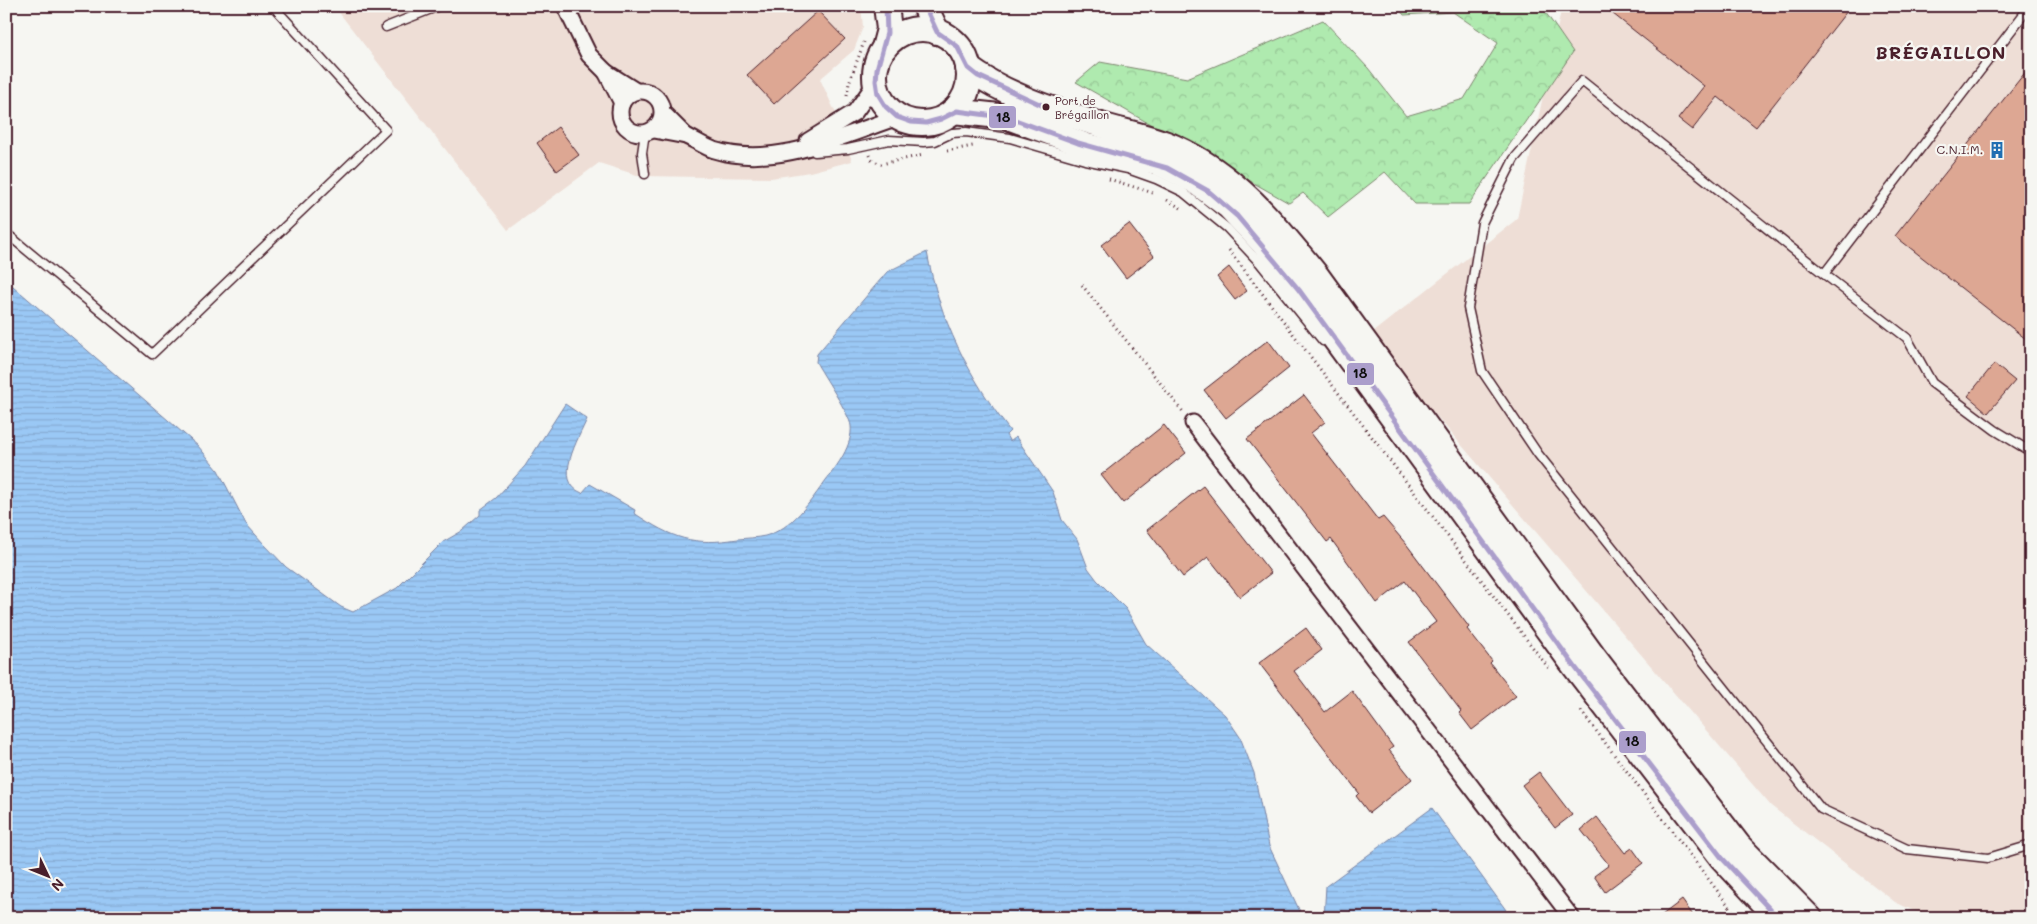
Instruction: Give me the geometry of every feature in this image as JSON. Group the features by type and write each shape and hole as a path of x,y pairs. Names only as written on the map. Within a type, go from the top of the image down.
{"main road":[{"path":"886,6 889,29 875,43 875,84 879,97 887,108 898,117 909,122 926,123 943,118 953,111 966,92 968,68"},
{"path":"925,6 937,32"},
{"path":"875,43 895,38 908,31 923,30 937,32 957,46 968,68 978,76 1046,107 1172,146 1206,163 1245,193 1280,230 1316,276 1593,656 1739,846 1810,918"},
{"path":"953,111 1008,117 1087,146 1156,162 1192,180 1229,207 1263,243 1575,667 1692,820 1722,858 1778,918"}],"street":[{"path":"565,6 589,55 606,72 636,91"},
{"path":"606,72 622,103"},
{"path":"785,154 840,124 855,112 875,84"},
{"path":"649,132 660,122 663,113 662,106 655,95 643,90 636,91 625,98 622,103 620,116 626,128 638,134 649,132 686,136"},
{"path":"663,113 686,136 714,150 752,155 785,154 844,137 898,117"},
{"path":"1193,423 1572,918"}],"lane":[{"path":"6,233 152,354 386,130 273,6"},
{"path":"386,28 439,6"},
{"path":"1824,274 2030,6"},
{"path":"2031,452 1995,430 1932,383 1907,338 1582,81 1514,159 1482,223 1468,308 1482,371 1538,454 1821,809 1907,850 1988,858 2031,845"},
{"path":"645,174 642,153 649,132"},
{"path":"785,154 848,149 888,140 935,141 952,133 986,133 1156,179 1183,192 1227,228 1260,263 1327,346"},
{"path":"1334,353 1391,416"}],"path":[{"path":"846,102 849,83 875,43"},
{"path":"946,151 980,146"},
{"path":"868,152 872,160 881,164 927,154"},
{"path":"1106,179 1160,196 1183,209"},
{"path":"1228,249 1551,672"},
{"path":"1082,285 1193,423"},
{"path":"1575,704 1738,918"}],"shaded area":[{"path":"334,6 861,6 863,27 854,50 820,79 838,118 852,161 810,172 771,178 640,176 599,163 508,230"},
{"path":"1562,6 2031,6 2031,918 1929,918 1895,902 1771,806 1368,336 1517,219"}],"green space":[{"path":"1397,6 1541,6 1573,52 1469,204 1415,204 1385,172 1328,217 1303,193 1289,203 1076,82 1100,62 1187,78 1323,20 1368,68 1406,116 1464,99 1498,43 1453,12 1404,15"}],"water":[{"path":"927,252 939,301 969,368 981,390 1010,431 1006,435 1010,442 1016,437 1053,492 1062,520 1077,539 1088,568 1097,580 1126,609 1146,644 1225,715 1240,737 1254,773 1269,846 1303,918 6,918 6,280 198,446 218,470 246,524 286,567 341,607 353,612 397,588 443,542 462,531 480,515 480,510 496,498 525,466 565,404 587,419 574,448 568,469 569,479 573,487 582,493 590,484 635,510 634,513 660,529 696,541 708,542 762,537 784,527 807,505 835,468 847,448 851,433 851,426 846,413 816,362 817,354 887,272"},
{"path":"1432,808 1506,910 1496,918 1324,918 1326,886"}],"building":[{"path":"1603,6 1851,6 1756,127 1718,97 1692,130 1678,119 1704,86"},
{"path":"818,11 845,39 774,104 747,75"},
{"name":"C.N.I.M.","path":"2031,65 2031,343 1895,236"},
{"path":"558,127 579,155 557,171 537,143"},
{"path":"1129,224 1154,256 1126,278 1101,245"},
{"path":"1229,267 1247,291 1235,300 1217,277"},
{"path":"1268,340 1289,368 1226,418 1204,390"},
{"path":"1994,364 2015,381 1988,413 1968,396"},
{"path":"1304,395 1325,422 1311,433 1378,520 1383,517 1407,545 1469,627 1467,629 1492,661 1490,663 1516,696 1472,730 1459,713 1461,711 1409,642 1436,622 1405,581 1377,603 1331,539 1327,542 1247,439"},
{"path":"1164,425 1186,453 1123,503 1101,475"},
{"path":"1203,486 1271,573 1240,597 1208,557 1183,577 1147,530"},
{"path":"1306,628 1322,650 1294,671 1325,712 1352,691 1393,747 1389,750 1412,779 1369,813 1356,796 1359,793 1259,663"},
{"path":"1539,772 1572,815 1555,828 1522,785"},
{"path":"1597,817 1625,853 1632,848 1643,863 1605,892 1594,876 1609,865 1581,830"},
{"path":"1682,900 1695,918 1658,918"}],"transit line":[{"name":"18","path":"886,6 887,33 877,69 876,81 878,94 886,107 897,117 911,122 926,123 941,119 957,111 1010,118 1078,143 1167,168 1208,191 1237,216 1299,290 1575,667 1722,858 1778,918"},
{"name":"18","path":"925,6 937,32 957,46 968,68 978,76 1046,107"}],"place":[{"name":"Port de Brégaillon","path":"1046,107"},
{"name":"C.N.I.M.","path":"1997,150"}],"district":[{"name":"BRÉGAILLON","path":"1941,53"}]}
